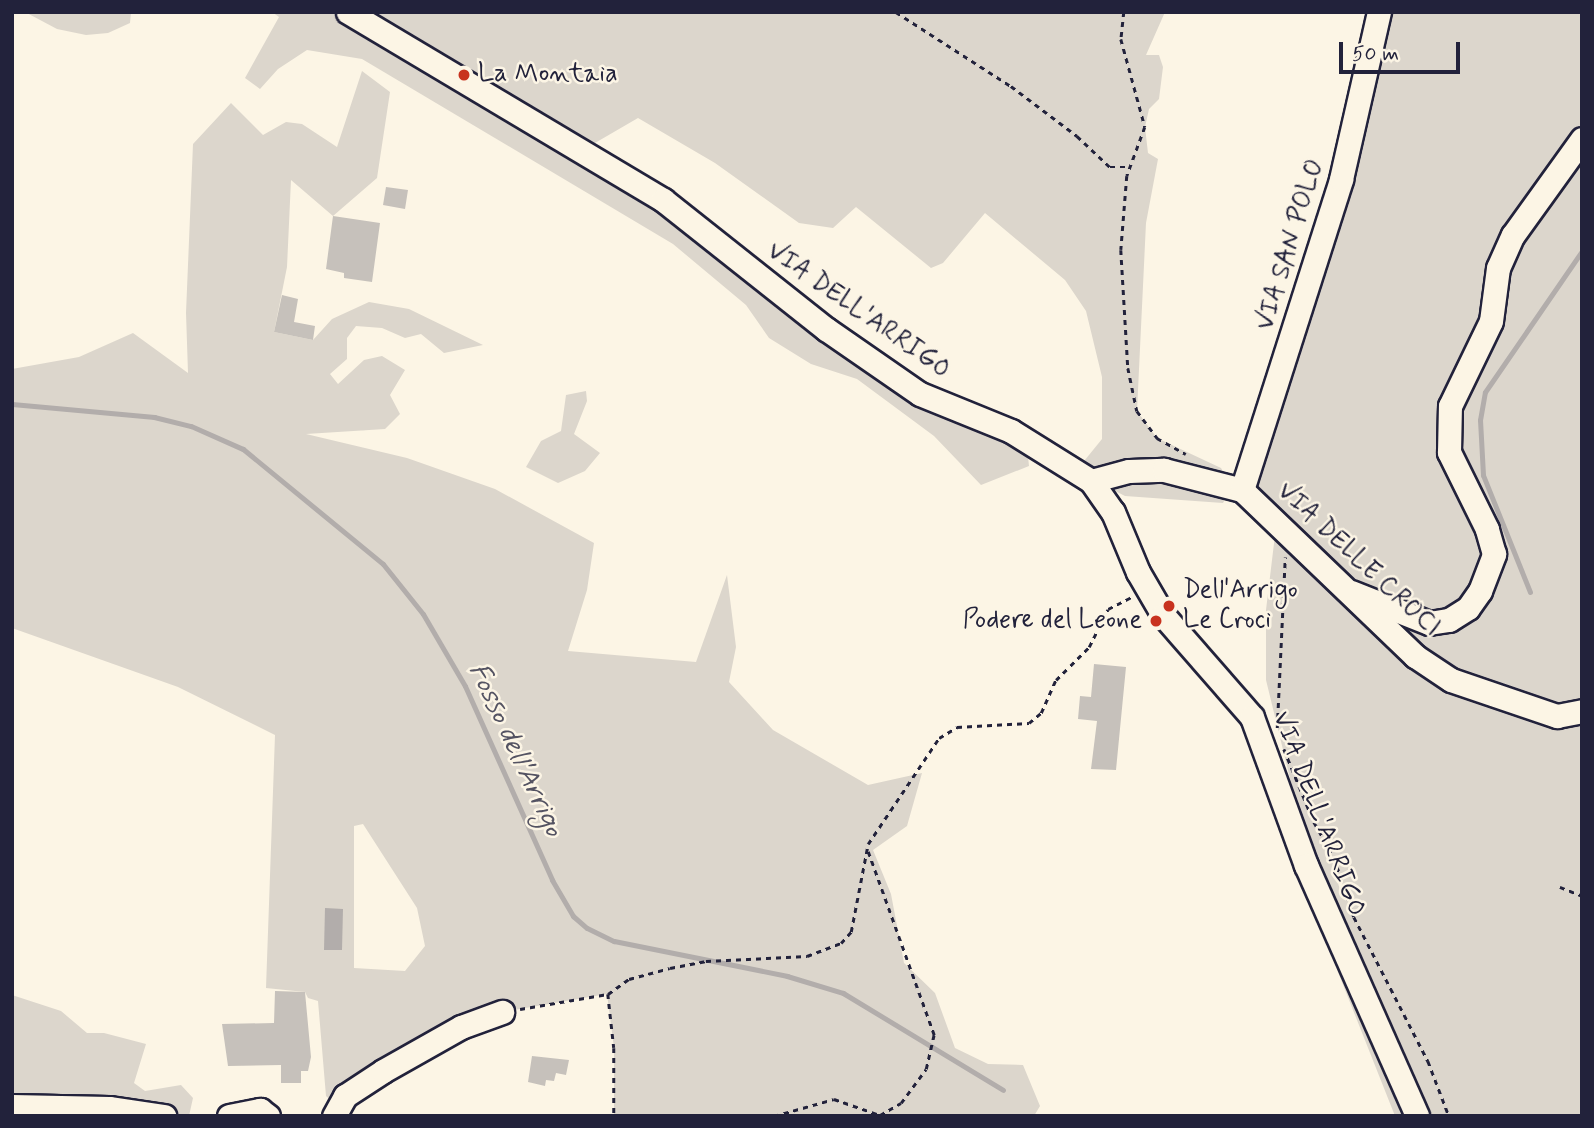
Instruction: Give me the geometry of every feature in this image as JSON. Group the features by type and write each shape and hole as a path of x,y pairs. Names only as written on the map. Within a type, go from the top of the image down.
{"street":[{"name":"VIA DELL'ARRIGO","path":"348,12 663,200 826,329 920,394 1011,431 1091,481 1113,512 1149,592 1171,624 1227,684 1265,741 1306,864 1417,1116"},
{"name":"VIA SAN POLO","path":"1242,490 1341,179 1379,12"},
{"path":"1351,592 1429,622 1449,620 1468,608 1480,591 1494,554 1488,529 1449,453 1450,406 1491,321 1498,268 1513,235 1582,139"},
{"name":"VIA DELLE CROCI","path":"1091,481 1129,471 1164,470 1242,490 1289,530 1415,656 1451,680 1557,716 1582,711"},
{"path":"334,1116 345,1096 383,1071 461,1027 502,1012"},
{"path":"12,1106 109,1108 164,1116"},
{"path":"229,1116 260,1110 268,1116"}],"path":[{"path":"896,12 1011,86 1077,136 1110,167 1130,167"},
{"path":"1124,12 1121,39 1145,127 1130,167 1121,250 1128,368 1137,411 1157,438 1197,458"},
{"path":"1277,733 1289,530"},
{"path":"502,1012 608,993 629,979 670,968 706,961 807,956 841,943 850,932 868,844 939,738 957,727 1029,723 1041,713 1056,680 1089,648 1108,609 1149,592"},
{"path":"1287,750 1307,806 1334,857 1354,917 1428,1062 1449,1116"},
{"path":"774,1116 834,1099 880,1115 901,1103 917,1087 934,1035 868,852"},
{"path":"1560,887 1582,896"},
{"path":"608,993 614,1048 614,1116"}],"shaded area":[{"path":"25,12 131,12 130,23 108,33 86,35 57,29"},
{"path":"272,12 1165,12 1146,55 1159,55 1163,67 1159,99 1149,109 1145,127 1148,153 1158,159 1146,223 1137,411 1157,438 1221,468 1232,487 1223,503 1125,496 1076,471 1102,439 1102,377 1086,311 1065,280 985,213 943,263 931,268 856,207 833,228 799,223 715,163 638,118 576,154 645,193 810,321 1027,447 1029,466 981,485 934,436 857,379 811,364 769,338 746,305 673,244 362,59 307,50 278,69 260,89 245,78 279,17"},
{"path":"1379,12 1582,12 1582,1116 1395,1116 1336,967 1266,680 1266,610 1275,535 1243,505"},
{"path":"362,71 390,92 377,178 333,216 291,180 287,267 274,332 313,340 332,319 369,302 409,309 483,345 444,353 421,334 405,338 382,328 356,326 347,338 347,359 330,374 338,384 364,360 382,356 405,370 390,395 400,414 385,429 306,434 407,458 495,489 594,543 587,590 568,651 696,662 727,575 736,647 729,682 773,730 868,785 922,773 907,826 873,850 891,894 904,963 935,993 955,1048 988,1064 1023,1065 1040,1106 1034,1116 614,1116 614,1048 607,994 502,1012 338,1107 326,1096 318,1001 308,998 305,992 266,988 275,735 178,687 12,628 12,369 79,357 133,333 188,373 186,313 193,144 231,103 263,135 286,122 302,124 337,147","holes":["363,824 417,908 425,946 405,971 354,968 354,826"]},
{"path":"586,391 587,401 574,434 600,453 585,471 558,483 526,467 541,441 561,431 566,395"},
{"path":"325,908 343,909 342,950 324,950"},
{"path":"12,995 61,1011 87,1033 104,1033 146,1044 134,1083 145,1091 181,1085 193,1098 189,1116 12,1116"}],"building":[{"path":"386,187 408,190 405,209 383,205"},
{"path":"333,216 380,223 372,282 344,278 344,273 326,269"},
{"path":"282,295 298,299 294,322 315,326 313,340 274,332"},
{"path":"1094,664 1126,667 1116,770 1091,769 1097,721 1078,719 1080,696 1091,697"},
{"path":"275,991 305,992 311,1057 308,1071 301,1071 301,1083 281,1083 281,1065 228,1066 222,1024 274,1023"},
{"path":"532,1056 569,1060 566,1075 556,1073 554,1081 546,1080 545,1086 528,1082"}],"waterway":[{"path":"1530,592 1483,475 1480,420 1485,392 1582,251"},
{"name":"Fosso dell'Arrigo","path":"12,404 154,417 191,426 243,449 383,564 423,614 465,686 552,880 573,916 587,928 614,941 787,976 843,993 1003,1090"}],"place":[{"name":"La Montaia","path":"464,75"},
{"name":"Dell'Arrigo Le Croci","path":"1169,606"},
{"name":"Podere del Leone","path":"1156,621"}]}
